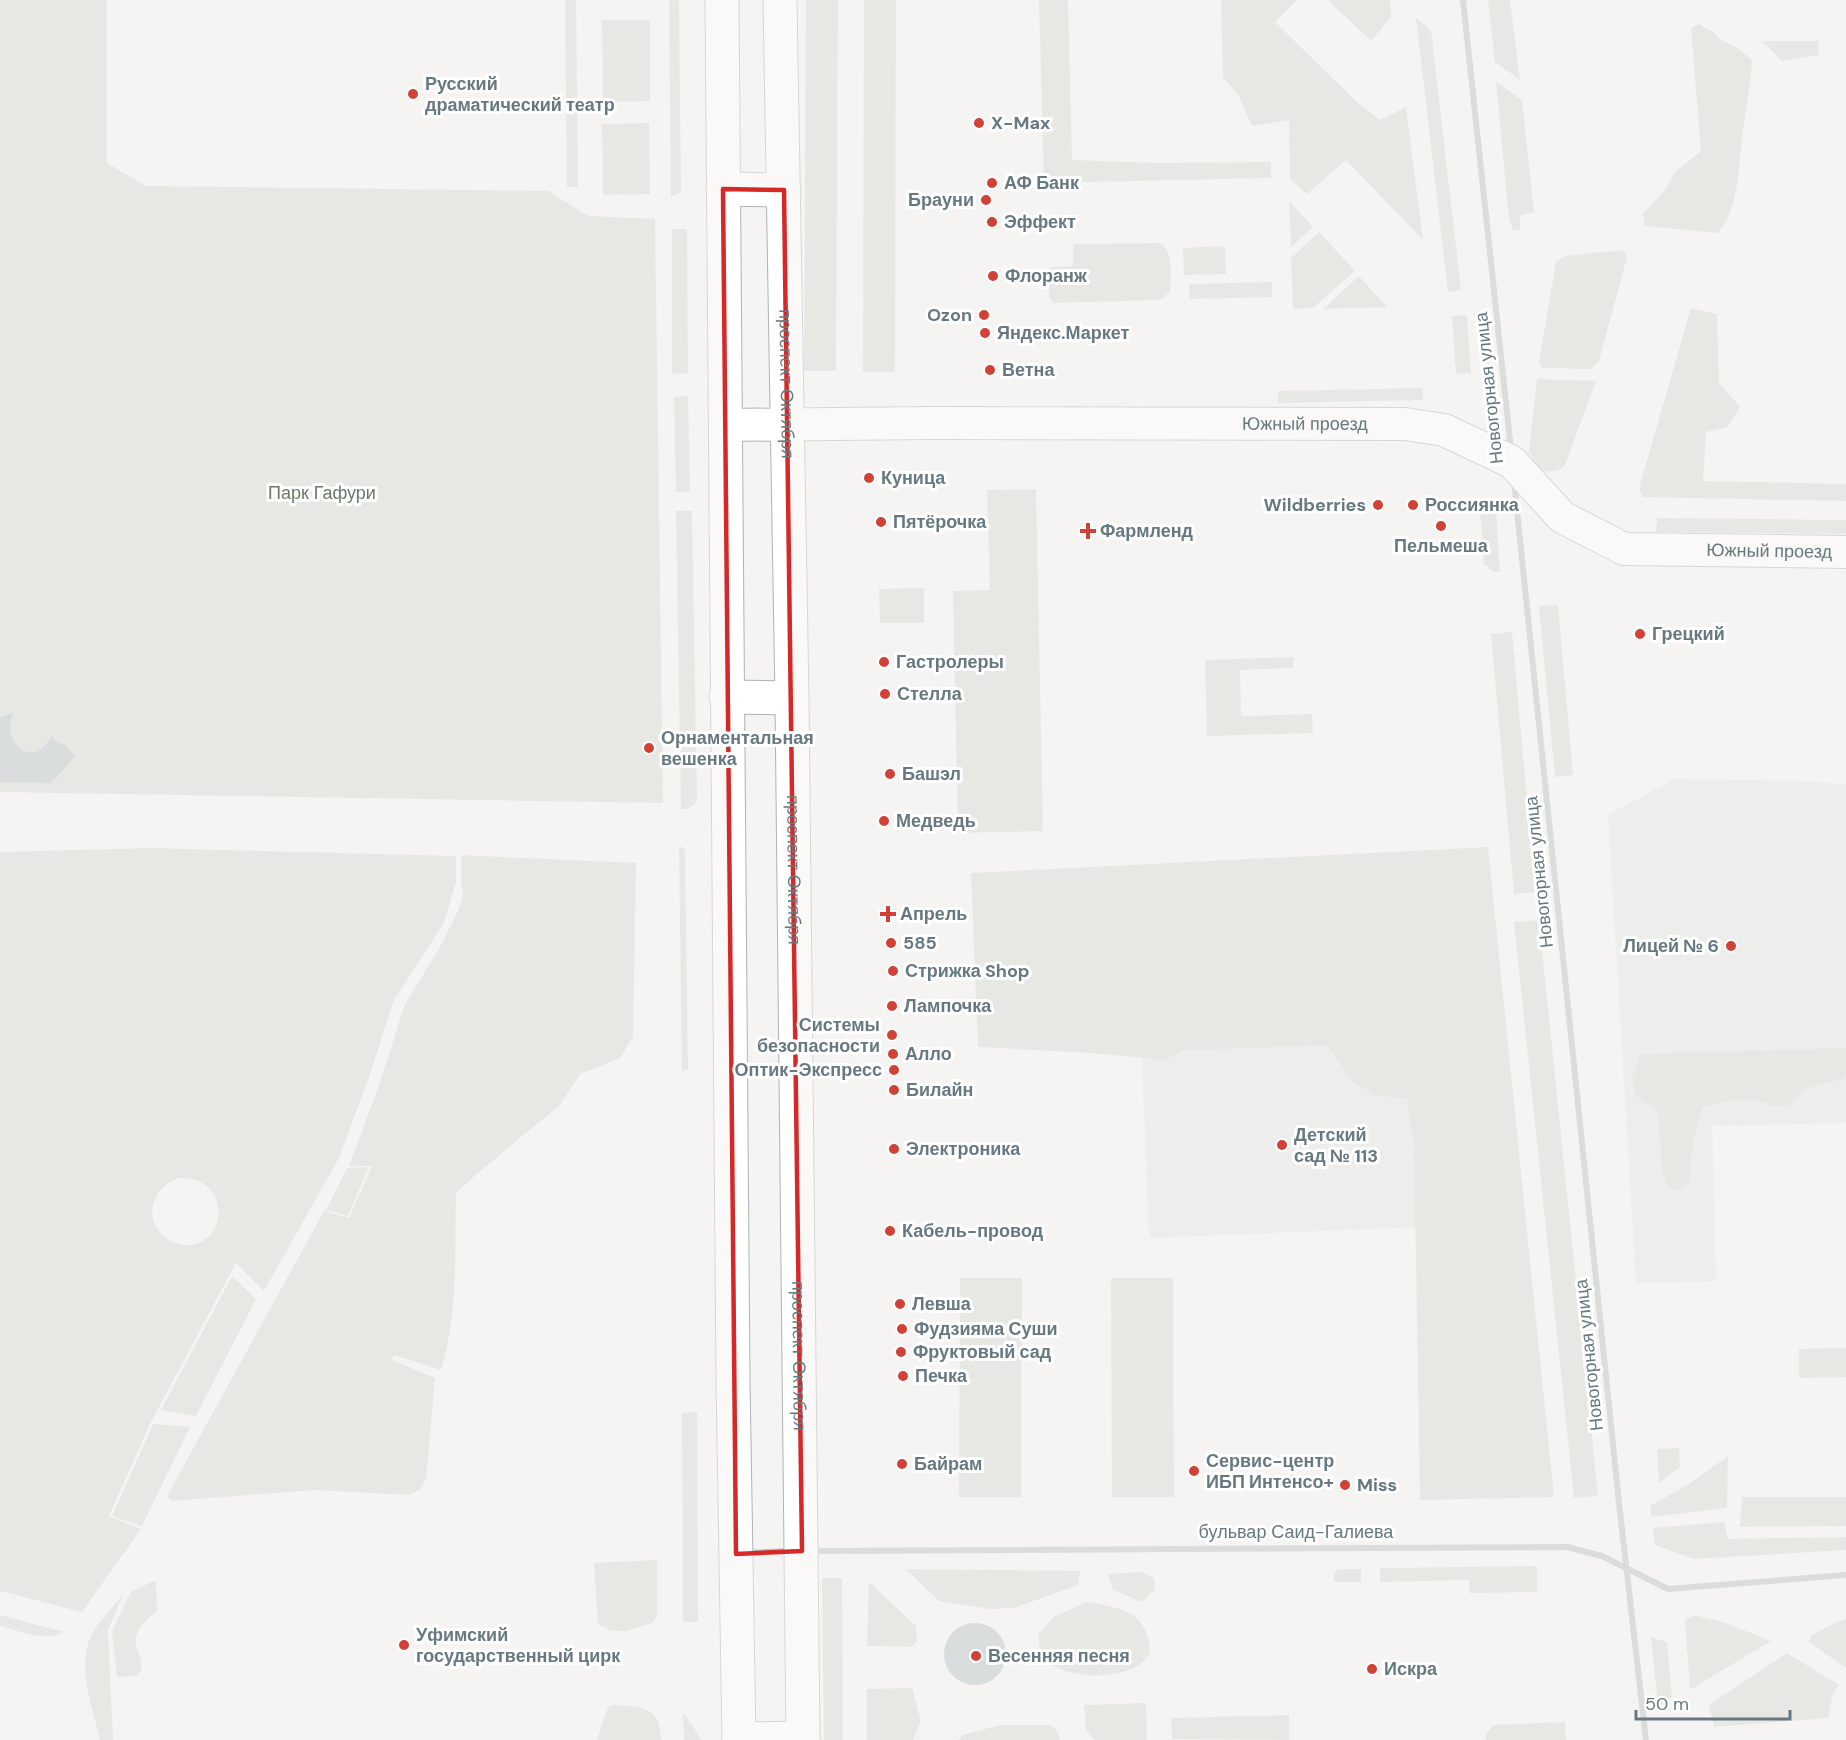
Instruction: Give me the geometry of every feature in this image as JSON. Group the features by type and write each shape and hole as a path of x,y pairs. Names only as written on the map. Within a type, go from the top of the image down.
{"main road":[{"path":"722,0 726,698 739,1739 803,1739"},
{"name":"проспект Октября","path":"780,0 792,698 803,1739"},
{"path":"723,189 784,190"},
{"path":"726,698 792,698"}],"street":[{"name":"Новогорная улица","path":"1463,0 1626,1569 1646,1740"},
{"name":"Южный проезд","path":"725,425 1405,424 1444,430 1512,462 1562,517 1624,549 1846,552"},
{"name":"бульвар Саид-Галиева","path":"736,1554 802,1551 1567,1547 1602,1556 1668,1589 1846,1575"}],"highlighted area":[{"path":"723,189 784,190 802,1551 736,1554"}],"shaded area":[{"path":"13,713 10,724 11,735 22,749 37,752 45,746 51,736 57,742 66,745 75,757 51,783 0,782 0,717"},
{"name":"Лицей № 6","path":"1674,779 1809,781 1846,785 1846,1123 1712,1126 1716,1281 1636,1283 1608,815"},
{"name":"Детский сад № 113","path":"1410,921 1422,1227 1149,1238 1137,933"},
{"path":"969,1623 981,1623 997,1632 1004,1642 1006,1654 1004,1666 997,1676 981,1685 969,1685 958,1680 949,1671 944,1660 944,1648 949,1637 958,1628"}],"green space":[{"name":"Парк Гафури","path":"0,0 107,0 107,163 146,186 548,191 588,216 655,219 663,803 0,792"},
{"path":"565,0 576,0 578,187 567,187"},
{"path":"669,0 679,0 681,192 671,197"},
{"path":"806,0 838,0 836,371 804,371"},
{"path":"864,0 896,0 895,372 863,372"},
{"path":"1039,0 1068,0 1072,160 1159,163 1271,162 1271,178 1044,183"},
{"path":"1221,0 1297,0 1275,22 1356,101 1380,120 1406,107 1423,240 1346,160 1307,194 1290,179 1289,120 1252,126 1239,96 1223,77"},
{"path":"1328,0 1390,0 1391,17 1371,41"},
{"path":"1488,0 1510,0 1520,80 1495,62"},
{"path":"1416,18 1431,30 1461,290 1448,292"},
{"path":"602,20 650,20 650,101 603,102"},
{"path":"1699,24 1752,60 1735,197 1731,210 1718,233 1645,226 1643,214 1666,189 1674,173 1701,151 1691,28"},
{"path":"1762,41 1819,41 1818,55 1782,61"},
{"path":"1496,82 1522,100 1534,212 1520,216 1520,230 1513,230 1509,219"},
{"path":"649,123 650,194 603,195 602,124"},
{"path":"1289,201 1313,227 1291,247"},
{"path":"672,229 687,229 688,373 672,374"},
{"path":"1319,232 1355,271 1313,308 1293,309 1291,258"},
{"path":"1159,243 1170,258 1171,272 1170,292 1160,300 1054,303 1049,298 1049,267 1073,266 1073,244"},
{"path":"1225,246 1226,274 1184,275 1183,248"},
{"path":"1624,250 1627,257 1599,361 1591,369 1543,368 1539,363 1556,262 1565,256"},
{"path":"1359,276 1387,307 1323,309"},
{"path":"1272,282 1272,297 1189,299 1189,284"},
{"path":"1691,308 1717,314 1719,383 1740,407 1728,427 1706,432 1703,481 1846,484 1846,501 1643,497 1639,488"},
{"path":"1467,315 1471,373 1456,374 1452,316"},
{"path":"1537,379 1596,381 1565,465 1561,469 1547,472 1537,466 1529,452"},
{"path":"1423,388 1423,400 1278,403 1278,391"},
{"path":"688,396 690,492 676,492 674,397"},
{"path":"1036,489 1043,831 958,833 953,591 990,590 987,490"},
{"path":"1496,509 1500,572 1494,572 1484,564 1480,510"},
{"path":"676,511 692,511 697,802 687,809 681,809"},
{"path":"1657,518 1846,520 1846,534 1656,532"},
{"path":"924,588 924,623 880,623 879,589"},
{"path":"1558,605 1573,775 1555,777 1539,606"},
{"path":"1512,632 1535,892 1514,894 1491,634"},
{"path":"1293,657 1293,668 1240,670 1241,716 1312,714 1313,733 1207,736 1205,660"},
{"path":"679,845 685,850 688,1069 682,1072"},
{"path":"1488,847 1554,1497 1420,1500 1414,1146 1407,1099 1375,1095 1353,1082 1327,1045 1183,1050 1166,1060 1091,1053 978,1047 971,873"},
{"path":"151,848 456,856 456,882 444,923 394,1000 339,1158 264,1291 236,1263 152,1420 109,1516 141,1529 82,1612 0,1591 0,852","holes":["178,1178 196,1180 208,1188 216,1199 218,1212 216,1224 210,1235 199,1243 178,1244 165,1238 157,1228 152,1211 154,1203 163,1188"]},
{"path":"461,855 636,863 633,1037 620,1058 580,1074 560,1105 456,1193 453,1305 441,1370 394,1355 392,1360 435,1378 426,1479 419,1490 409,1495 315,1490 171,1501 167,1496 324,1211 349,1218 372,1166 349,1166 378,1088 405,1004 440,947 458,911 463,895"},
{"path":"1539,920 1598,1496 1574,1498 1514,922"},
{"path":"1846,1048 1846,1076 1804,1089 1790,1105 1774,1106 1757,1100 1727,1101 1702,1107 1693,1141 1689,1181 1685,1187 1677,1190 1670,1189 1662,1171 1658,1110 1636,1096 1632,1078 1641,1054"},
{"path":"369,1167 348,1216 326,1210 347,1168"},
{"path":"232,1276 256,1299 196,1416 161,1410"},
{"path":"960,1278 1022,1278 1021,1497 959,1497"},
{"path":"1111,1278 1173,1278 1174,1497 1112,1497"},
{"path":"1846,1348 1846,1377 1799,1378 1799,1349"},
{"path":"697,1412 698,1622 683,1622 682,1413"},
{"path":"153,1424 190,1427 142,1526 112,1516"},
{"path":"1679,1448 1680,1467 1659,1483 1657,1449"},
{"path":"1728,1456 1727,1508 1651,1517 1650,1506 1689,1484"},
{"path":"1742,1497 1846,1497 1846,1526 1740,1527"},
{"path":"1724,1522 1728,1539 1846,1537 1846,1550 1694,1559 1655,1545 1653,1528"},
{"path":"657,1560 657,1616 652,1623 626,1631 611,1631 598,1624 594,1563"},
{"path":"1537,1566 1537,1592 1469,1593 1469,1580 1380,1582 1380,1568"},
{"path":"906,1569 1080,1571 1078,1585 1014,1608 990,1609 939,1601"},
{"path":"1338,1569 1361,1569 1361,1582 1334,1582 1334,1573"},
{"path":"1141,1572 1154,1578 1155,1589 1142,1602 1113,1590 1108,1574"},
{"path":"822,1578 842,1578 843,1740 824,1740"},
{"path":"156,1580 157,1611 148,1618 137,1634 136,1645 142,1665 140,1671 137,1676 117,1677 112,1631 131,1592"},
{"path":"869,1582 916,1626 917,1641 912,1647 867,1646"},
{"path":"123,1595 108,1630 113,1740 100,1740 86,1683 86,1654 89,1640 96,1627"},
{"path":"1087,1602 1122,1610 1132,1614 1139,1621 1145,1629 1150,1654 1138,1666 1114,1674 1085,1675 1071,1673 1049,1662 1041,1651 1038,1635 1053,1617"},
{"path":"0,1615 64,1632 49,1636 24,1633 0,1626"},
{"path":"1694,1615 1723,1622 1771,1641 1690,1690 1685,1620"},
{"path":"1846,1619 1846,1668 1809,1642 1811,1636"},
{"path":"1651,1637 1667,1642 1672,1697 1658,1707"},
{"path":"1787,1653 1839,1685 1833,1693 1828,1718 1714,1727 1709,1705"},
{"path":"912,1688 921,1721 913,1740 867,1740 867,1689"},
{"path":"1146,1703 1147,1740 1095,1740 1086,1731 1084,1705"},
{"path":"614,1705 641,1708 654,1715 658,1721 661,1740 597,1740 607,1710"},
{"path":"683,1712 702,1740 684,1740"},
{"path":"1289,1715 1289,1740 1172,1739 1171,1718"},
{"path":"1565,1722 1566,1740 1485,1740 1487,1732 1494,1725"},
{"path":"1000,1725 1051,1725 1058,1732 1060,1740 958,1740 963,1735"}],"place":[{"name":"Русский драматический театр","path":"413,94"},
{"name":"X-Max","path":"979,123"},
{"name":"АФ Банк","path":"992,183"},
{"name":"Брауни","path":"986,200"},
{"name":"Эффект","path":"992,222"},
{"name":"Флоранж","path":"993,276"},
{"name":"Ozon","path":"984,315"},
{"name":"Яндекс.Маркет","path":"985,333"},
{"name":"Ветна","path":"990,370"},
{"name":"Куница","path":"869,478"},
{"name":"Wildberries","path":"1378,505"},
{"name":"Россиянка","path":"1413,505"},
{"name":"Пятёрочка","path":"881,522"},
{"name":"Пельмеша","path":"1441,526"},
{"name":"Фармленд","path":"1088,531"},
{"name":"Грецкий","path":"1640,634"},
{"name":"Гастролеры","path":"884,662"},
{"name":"Стелла","path":"885,694"},
{"name":"Орнаментальная вешенка","path":"649,748"},
{"name":"Башэл","path":"890,774"},
{"name":"Медведь","path":"884,821"},
{"name":"Апрель","path":"888,914"},
{"name":"585","path":"891,943"},
{"name":"Лицей № 6","path":"1731,946"},
{"name":"Стрижка Shop","path":"893,971"},
{"name":"Лампочка","path":"892,1006"},
{"name":"Системы безопасности","path":"892,1035"},
{"name":"Алло","path":"893,1054"},
{"name":"Оптик-Экспресс","path":"894,1070"},
{"name":"Билайн","path":"894,1090"},
{"name":"Детский сад № 113","path":"1282,1145"},
{"name":"Электроника","path":"894,1149"},
{"name":"Кабель-провод","path":"890,1231"},
{"name":"Левша","path":"900,1304"},
{"name":"Фудзияма Суши","path":"902,1329"},
{"name":"Фруктовый сад","path":"901,1352"},
{"name":"Печка","path":"903,1376"},
{"name":"Байрам","path":"902,1464"},
{"name":"Сервис-центр ИБП Интенсо+","path":"1194,1471"},
{"name":"Miss","path":"1345,1485"},
{"name":"Уфимский государственный цирк","path":"404,1645"},
{"name":"Весенняя песня","path":"976,1656"},
{"name":"Искра","path":"1372,1669"}]}
